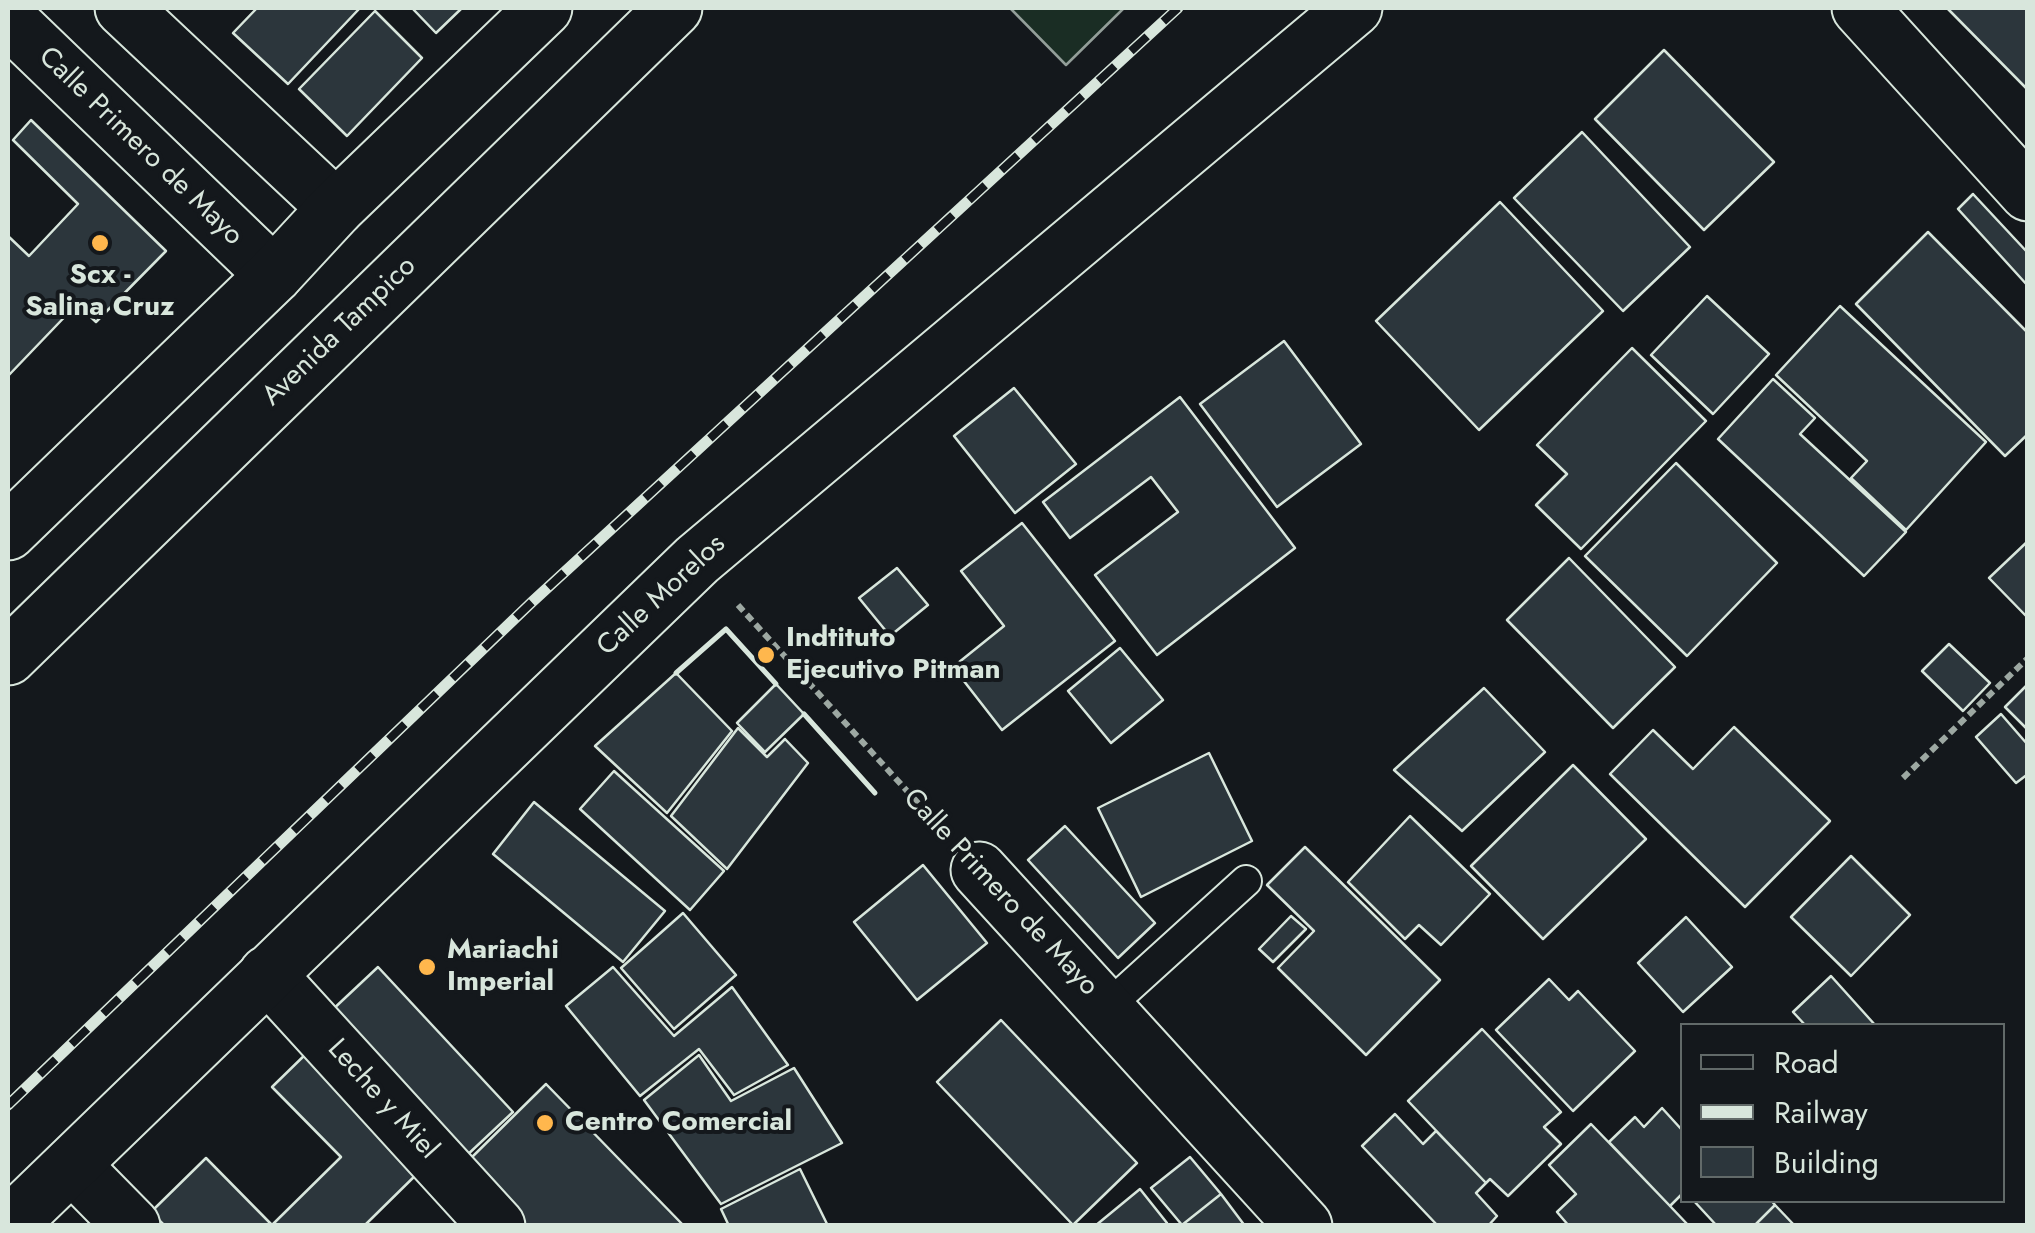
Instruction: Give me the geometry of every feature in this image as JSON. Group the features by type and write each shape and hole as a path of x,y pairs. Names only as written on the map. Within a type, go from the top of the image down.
{"street":[{"path":"123,8 336,208"},
{"path":"8,532 544,8"},
{"name":"Avenida Tampico","path":"8,657 674,8"},
{"name":"Calle Morelos","path":"8,1226 697,560 1354,8"},
{"path":"1860,8 2028,193"},
{"name":"Calle Primero de Mayo","path":"8,19 274,275"},
{"name":"Calle Primero de Mayo","path":"979,870 1304,1226"},
{"name":"Leche y Miel","path":"267,974 497,1226"},
{"path":"72,1165 132,1226"}],"lane":[{"path":"1106,1008 1246,881"}],"path":[{"name":"Calle Primero de Mayo","path":"697,560 979,870"},
{"path":"1903,778 2028,658"}],"green space":[{"path":"1010,8 1124,8 1066,65"}],"building":[{"path":"257,8 359,9 288,84 233,33"},
{"path":"412,8 462,8 436,33"},
{"path":"1947,8 2028,8 2028,90"},
{"path":"375,11 422,58 347,136 299,89"},
{"path":"1664,50 1774,162 1704,230 1595,119"},
{"name":"Scx - Salina Cruz","path":"31,120 166,251 96,322 77,304 8,376 8,236 29,256 78,204 13,140"},
{"path":"1582,132 1690,247 1623,311 1514,198"},
{"path":"1973,194 2028,253 2028,286 1958,209"},
{"path":"1500,202 1603,311 1479,430 1376,321"},
{"path":"1928,232 2028,333 2028,434 2005,456 1856,304"},
{"path":"1707,296 1769,354 1713,414 1651,355"},
{"path":"1840,306 1986,442 1906,530 1851,478 1867,461 1776,375"},
{"path":"1284,341 1361,444 1277,507 1200,404"},
{"path":"1632,348 1706,421 1581,549 1536,505 1567,474 1537,445"},
{"path":"1773,379 1815,418 1800,434 1906,532 1864,576 1718,439"},
{"path":"1014,388 1076,464 1015,513 954,436"},
{"path":"1180,397 1295,548 1157,655 1095,575 1178,512 1151,477 1070,538 1043,502"},
{"path":"1676,463 1777,563 1687,656 1585,556"},
{"path":"1022,523 1115,641 1002,730 953,667 1004,626 961,571"},
{"path":"2028,541 2028,618 1989,578"},
{"path":"1569,558 1675,667 1613,728 1507,620"},
{"path":"897,568 928,605 890,636 859,598"},
{"path":"1949,644 1990,683 1963,711 1922,671"},
{"path":"1120,648 1163,700 1111,743 1068,691"},
{"path":"676,673 732,731 667,813 595,746"},
{"path":"776,684 804,714 765,752 737,723"},
{"path":"2028,684 2028,730 2005,707"},
{"path":"1484,688 1545,752 1462,831 1394,770"},
{"path":"2001,714 2028,745 2028,774 2016,783 1976,737"},
{"path":"1734,727 1830,821 1745,907 1610,774 1653,730 1693,769"},
{"path":"738,728 767,757 785,739 808,763 727,869 671,816"},
{"path":"1209,753 1252,841 1141,897 1098,808"},
{"path":"1573,765 1646,839 1543,939 1471,866"},
{"path":"614,771 724,871 690,910 580,809"},
{"path":"534,802 665,911 623,962 493,854"},
{"path":"1410,816 1490,894 1441,945 1419,925 1405,939 1348,882"},
{"path":"1065,826 1155,923 1118,958 1028,860"},
{"path":"1305,847 1440,980 1366,1055 1278,968 1314,931 1267,885"},
{"path":"1851,856 1910,915 1851,976 1791,917"},
{"path":"923,865 987,943 917,1000 854,922"},
{"path":"683,913 736,975 674,1029 621,968"},
{"path":"1291,916 1306,929 1273,962 1259,949"},
{"path":"1686,917 1732,967 1683,1012 1638,963"},
{"path":"378,967 513,1112 464,1158 329,1013"},
{"path":"613,967 674,1036 732,987 788,1065 734,1095 699,1049 640,1096 566,1006"},
{"path":"1831,976 1873,1023 1803,1023 1793,1012"},
{"path":"1549,979 1569,1000 1578,991 1635,1051 1573,1111 1496,1030"},
{"path":"1001,1020 1137,1163 1073,1225 937,1082"},
{"path":"1482,1029 1561,1112 1544,1127 1561,1144 1508,1196 1490,1179 1486,1183 1408,1101"},
{"path":"312,1048 425,1166 364,1226 165,1226 151,1212 206,1158 272,1225 341,1157 272,1087"},
{"path":"699,1055 731,1101 794,1068 842,1143 721,1204 644,1100"},
{"name":"Centro Comercial","path":"546,1084 684,1226 527,1226 466,1163"},
{"path":"1662,1108 1680,1128 1680,1196 1670,1206 1609,1142 1635,1117 1644,1127"},
{"path":"1395,1114 1423,1144 1436,1131 1486,1183 1476,1193 1497,1216 1488,1226 1438,1226 1362,1146"},
{"path":"1591,1124 1689,1226 1569,1226 1557,1212 1576,1194 1549,1165"},
{"path":"1190,1157 1221,1194 1182,1225 1151,1188"},
{"path":"800,1169 828,1226 729,1226 721,1209"},
{"path":"1140,1189 1167,1223 1095,1226"},
{"path":"1221,1194 1245,1226 1181,1226 1182,1225"},
{"path":"1696,1203 1775,1205 1754,1226 1717,1226"},
{"path":"1775,1205 1795,1226 1754,1226"}],"railway":[{"path":"8,1105 532,602 1178,8"}],"wall":[{"path":"676,673 726,629 776,684"},
{"path":"804,714 875,793"}],"place":[{"name":"Scx - Salina Cruz","path":"100,243"},
{"name":"Indtituto Ejecutivo Pitman","path":"766,655"},
{"name":"Mariachi Imperial","path":"427,967"},
{"name":"Centro Comercial","path":"545,1123"}]}
